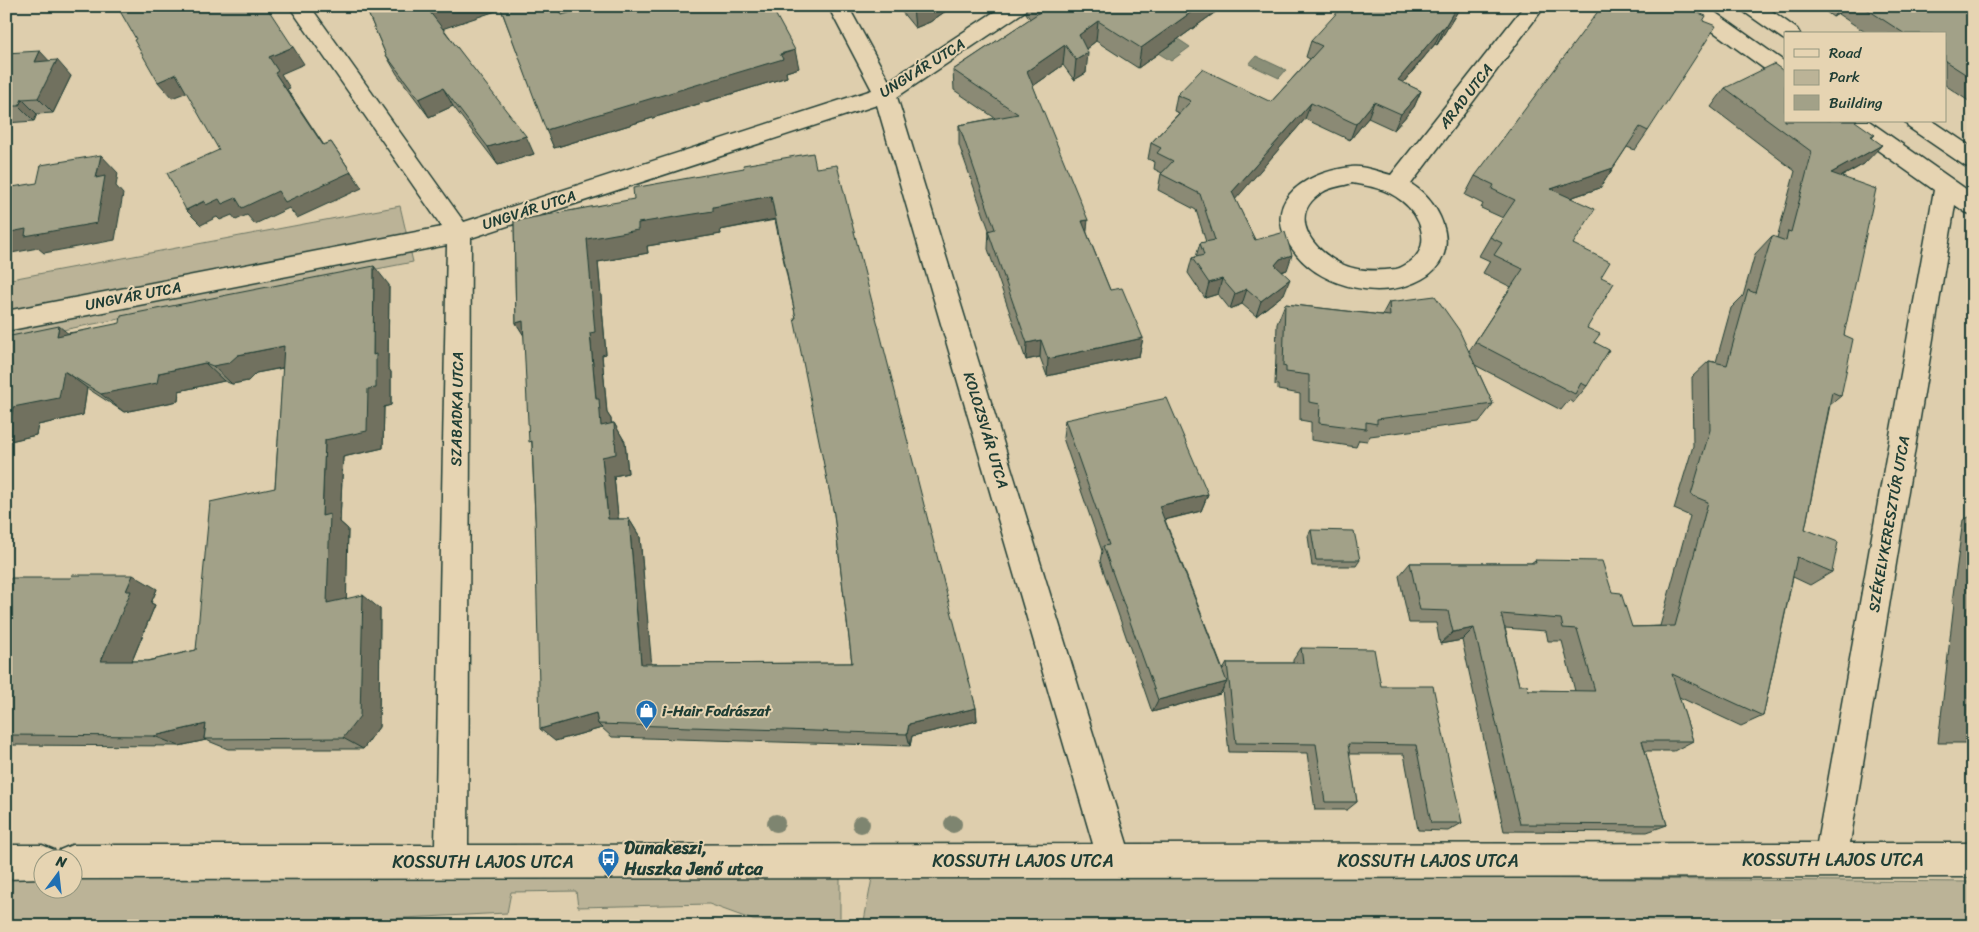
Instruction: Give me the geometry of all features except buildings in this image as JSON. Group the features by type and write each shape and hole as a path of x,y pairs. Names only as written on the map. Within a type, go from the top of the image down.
{"street":[{"path":"299,6 459,233"},
{"name":"KOLOZSVÁR UTCA","path":"838,6 885,94 1116,861"},
{"name":"UNGVÁR UTCA","path":"6,321 459,233 885,94 1018,6"},
{"name":"ARAD UTCA","path":"1396,186 1535,6"},
{"path":"1692,6 1784,72"},
{"path":"1750,6 1787,32"},
{"path":"1855,122 1973,206"},
{"path":"1917,122 1973,160"},
{"path":"1352,175 1375,178 1396,186 1415,199 1429,215 1435,232 1433,250 1424,265 1407,276 1385,281 1360,280 1336,274 1315,262 1300,246 1292,229 1292,212 1299,197 1312,185 1331,177 1352,175"},
{"name":"SZÉKELYKERESZTÚR UTCA","path":"1831,860 1946,187"},
{"name":"SZABADKA UTCA","path":"451,862 459,233"},
{"name":"KOSSUTH LAJOS UTCA","path":"82,862 1973,860"},
{"path":"6,862 32,862"}],"green space":[{"path":"400,206 413,262 6,341 6,280"},
{"path":"873,873 1973,882 1973,926 863,926"},
{"path":"840,876 840,922 753,920 709,904 578,907 576,891 511,892 507,913 238,926 6,926 6,877 32,877 32,900 82,900 82,877"}],"shaded area":[{"path":"1178,39 1190,47 1171,61 1158,53"},
{"path":"1256,56 1286,70 1279,78 1249,64"}],"place":[{"name":"i-Hair Fodrászat","path":"646,730"},
{"name":"Dunakeszi, Huszka Jenő utca","path":"608,877"}]}
